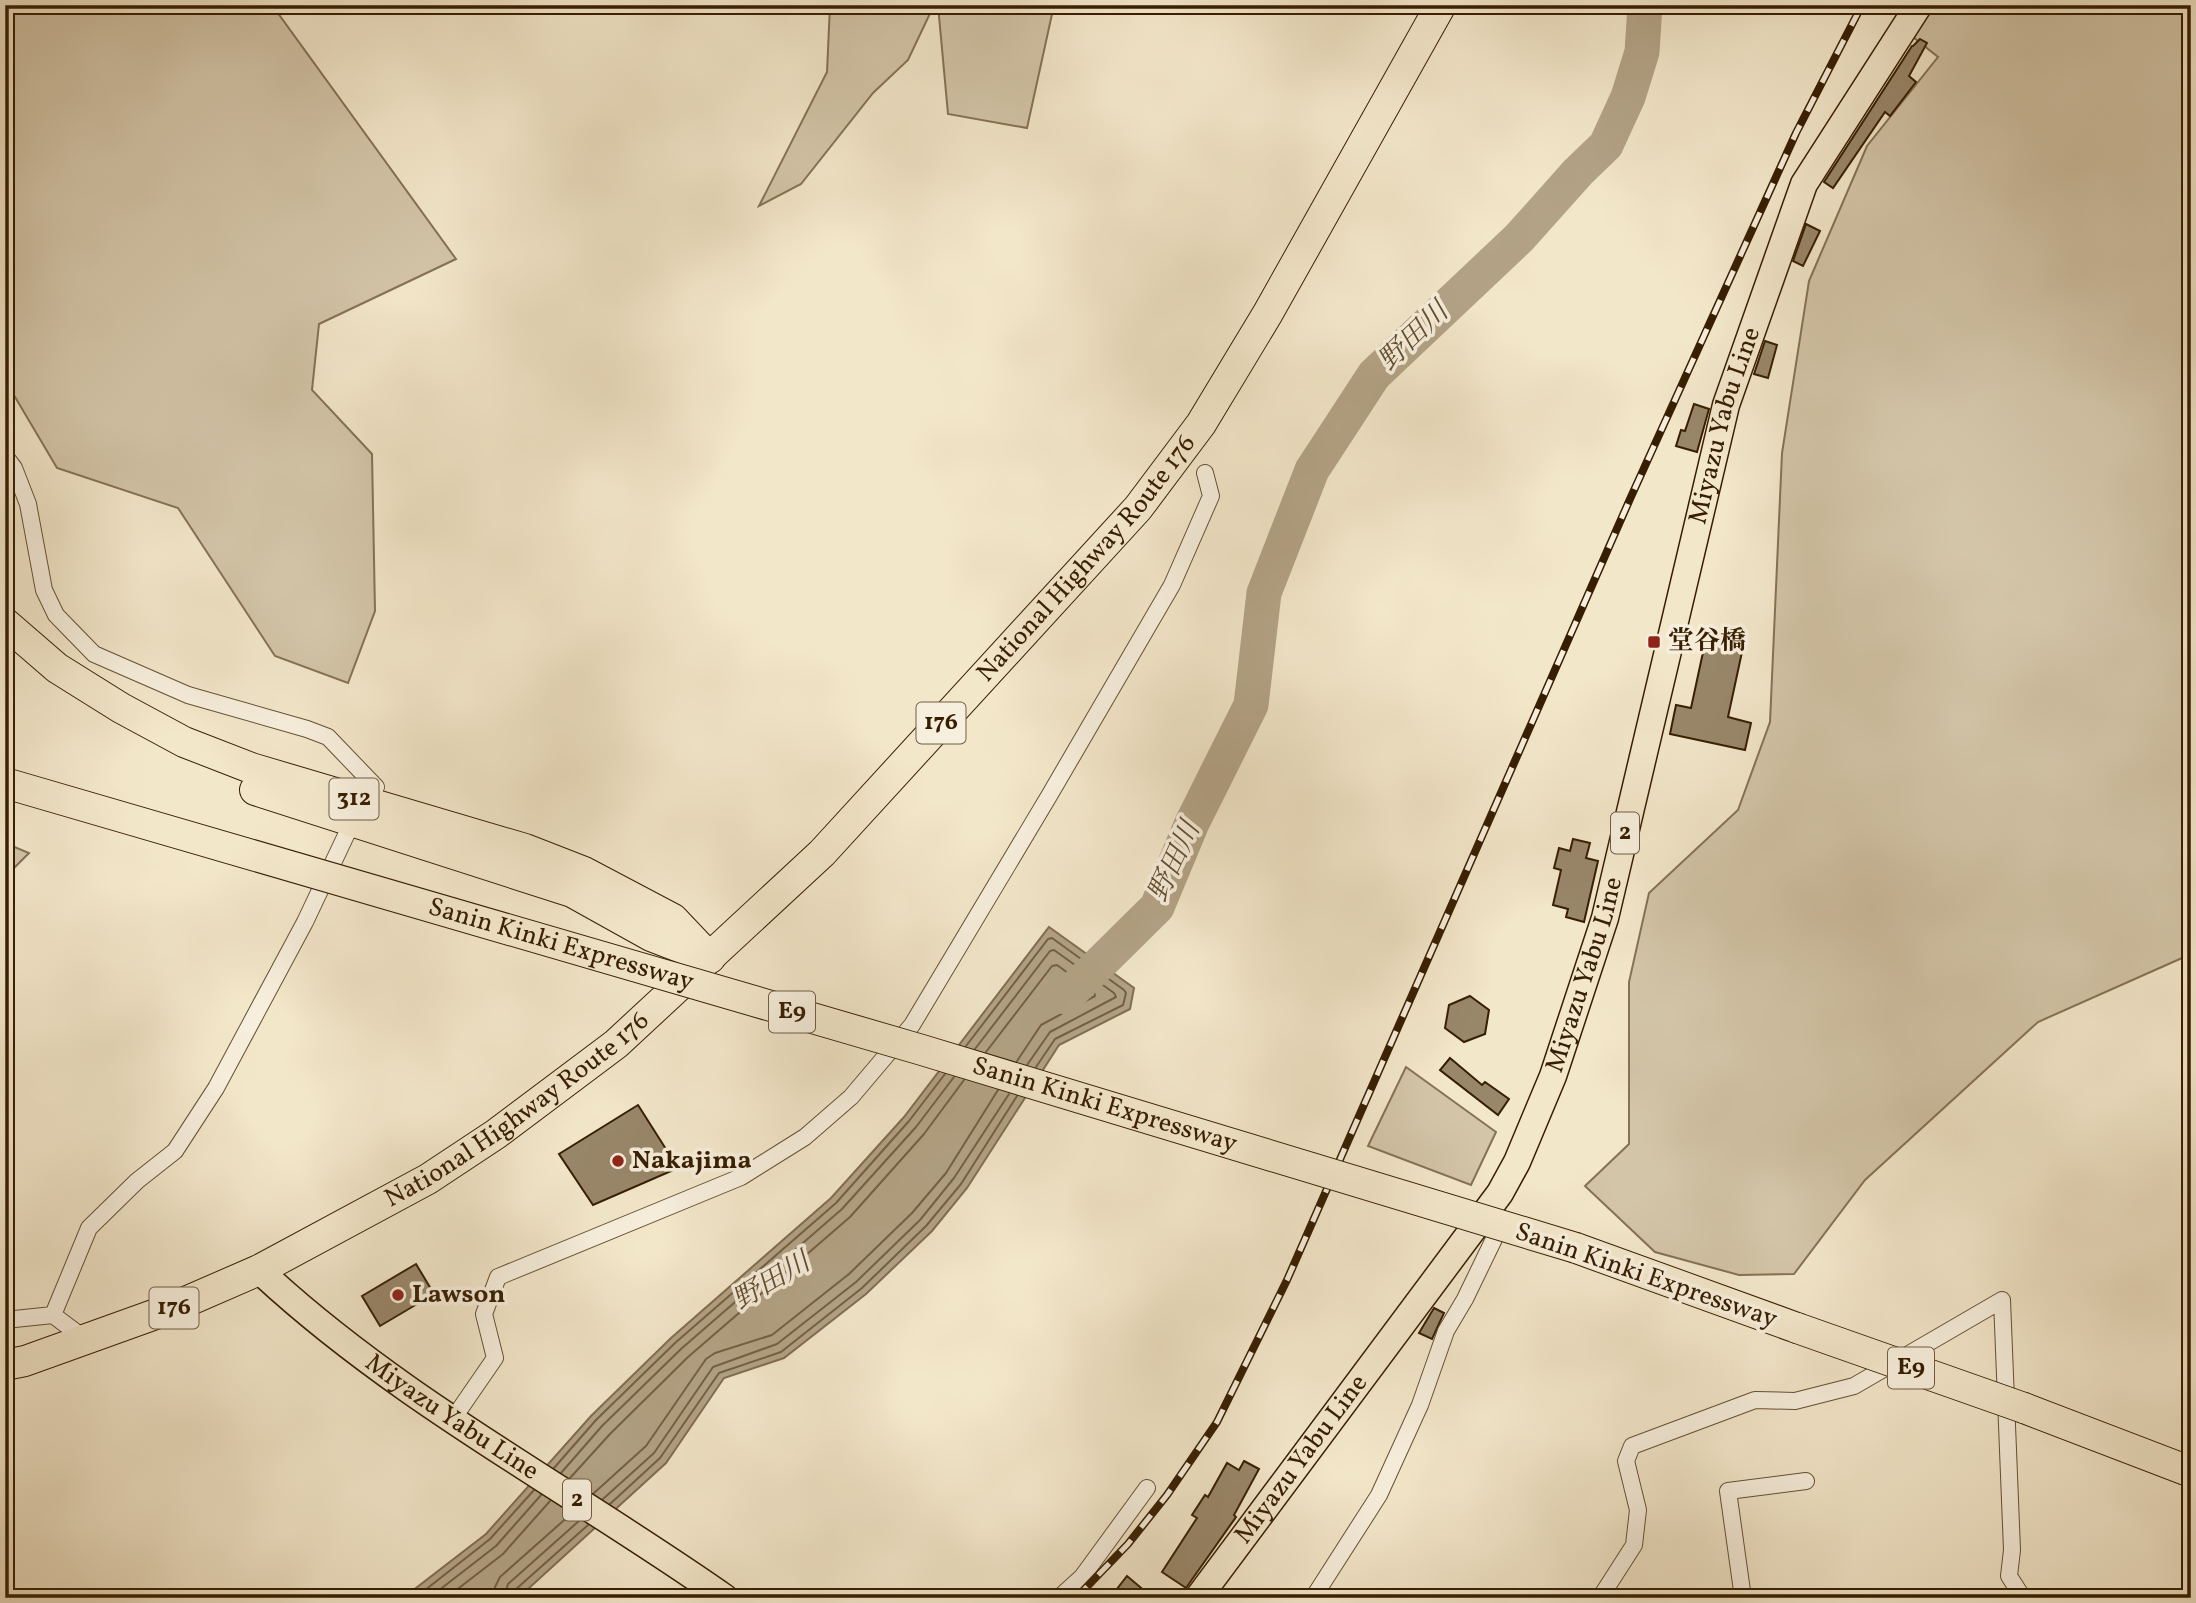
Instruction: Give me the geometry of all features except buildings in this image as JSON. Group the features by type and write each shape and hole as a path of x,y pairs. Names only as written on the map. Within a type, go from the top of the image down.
{"highway":[{"name":"National Highway Route 176","path":"5,1365 24,1361 167,1310 259,1270 428,1179 496,1135 616,1044 822,853 1138,508 1201,424 1268,313 1441,5"},
{"name":"312","path":"5,623 57,668 121,708 184,741 251,768 525,849 584,873 673,919 709,958"},
{"name":"312","path":"5,650 84,708 144,743 250,788 572,892 651,936 709,958"},
{"name":"Sanin Kinki Expressway","path":"5,783 922,1050 1576,1248 2025,1408 2191,1472"}],"main road":[{"name":"Miyazu Yabu Line","path":"1198,1598 1500,1193 1517,1162 1553,1076 1605,918 1726,405 1804,184 1919,5"},
{"name":"Miyazu Yabu Line","path":"259,1270 300,1308 459,1423 725,1598"}],"street":[{"path":"5,456 14,468 28,504 44,590 56,615 94,654 188,695 328,737 376,787 371,794"},
{"path":"459,1423 495,1358 484,1314 498,1277 740,1177 805,1137 850,1097 912,1025 1172,585 1211,496 1205,473"},
{"path":"53,1315 89,1228 137,1181 175,1151 216,1088 305,922 348,831"},
{"path":"1313,1598 1379,1495 1420,1405 1446,1331 1494,1239 1500,1193"},
{"path":"1601,1598 1633,1545 1638,1510 1626,1461 1632,1446 1755,1400 1795,1401 1854,1386 2002,1300 2012,1549 2009,1576 2023,1598"},
{"path":"5,1320 53,1315 85,1339"},
{"path":"1743,1598 1728,1491 1806,1481"},
{"path":"1059,1598 1082,1577 1147,1488"}],"shaded area":[{"path":"5,5 272,5 456,259 319,324 312,390 372,454 375,611 348,683 275,656 178,508 57,468 5,380"},
{"path":"830,5 934,5 908,60 873,93 801,184 759,206 827,72"},
{"path":"938,5 1054,5 1027,128 948,114"},
{"path":"1928,5 2191,5 2191,954 2038,1022 1865,1180 1794,1274 1739,1275 1655,1252 1585,1186 1629,1144 1629,982 1649,893 1738,810 1770,722 1782,453 1809,281 1867,146 1938,57 1908,33"},
{"path":"5,843 29,853 5,877"},
{"path":"1406,1067 1496,1132 1471,1185 1368,1146"}],"water":[{"path":"1049,927 1134,988 1130,1009 1059,1045 967,1188 932,1231 866,1294 784,1358 724,1378 666,1463 528,1589 515,1598 403,1598 486,1534 591,1416 671,1338 831,1198 904,1117"}],"waterway":[{"name":"野田川","path":"1066,997 1157,907 1192,823 1251,705 1264,593 1312,470 1374,375 1519,238 1606,145 1628,97 1642,52 1645,5"}],"railway":[{"path":"1076,1598 1128,1544 1167,1495 1217,1422 1287,1280 1630,499 1796,133 1862,5"}],"place":[{"name":"堂谷橋","path":"1654,642"},
{"name":"Nakajima","path":"618,1161"},
{"name":"Lawson","path":"398,1295"}]}
